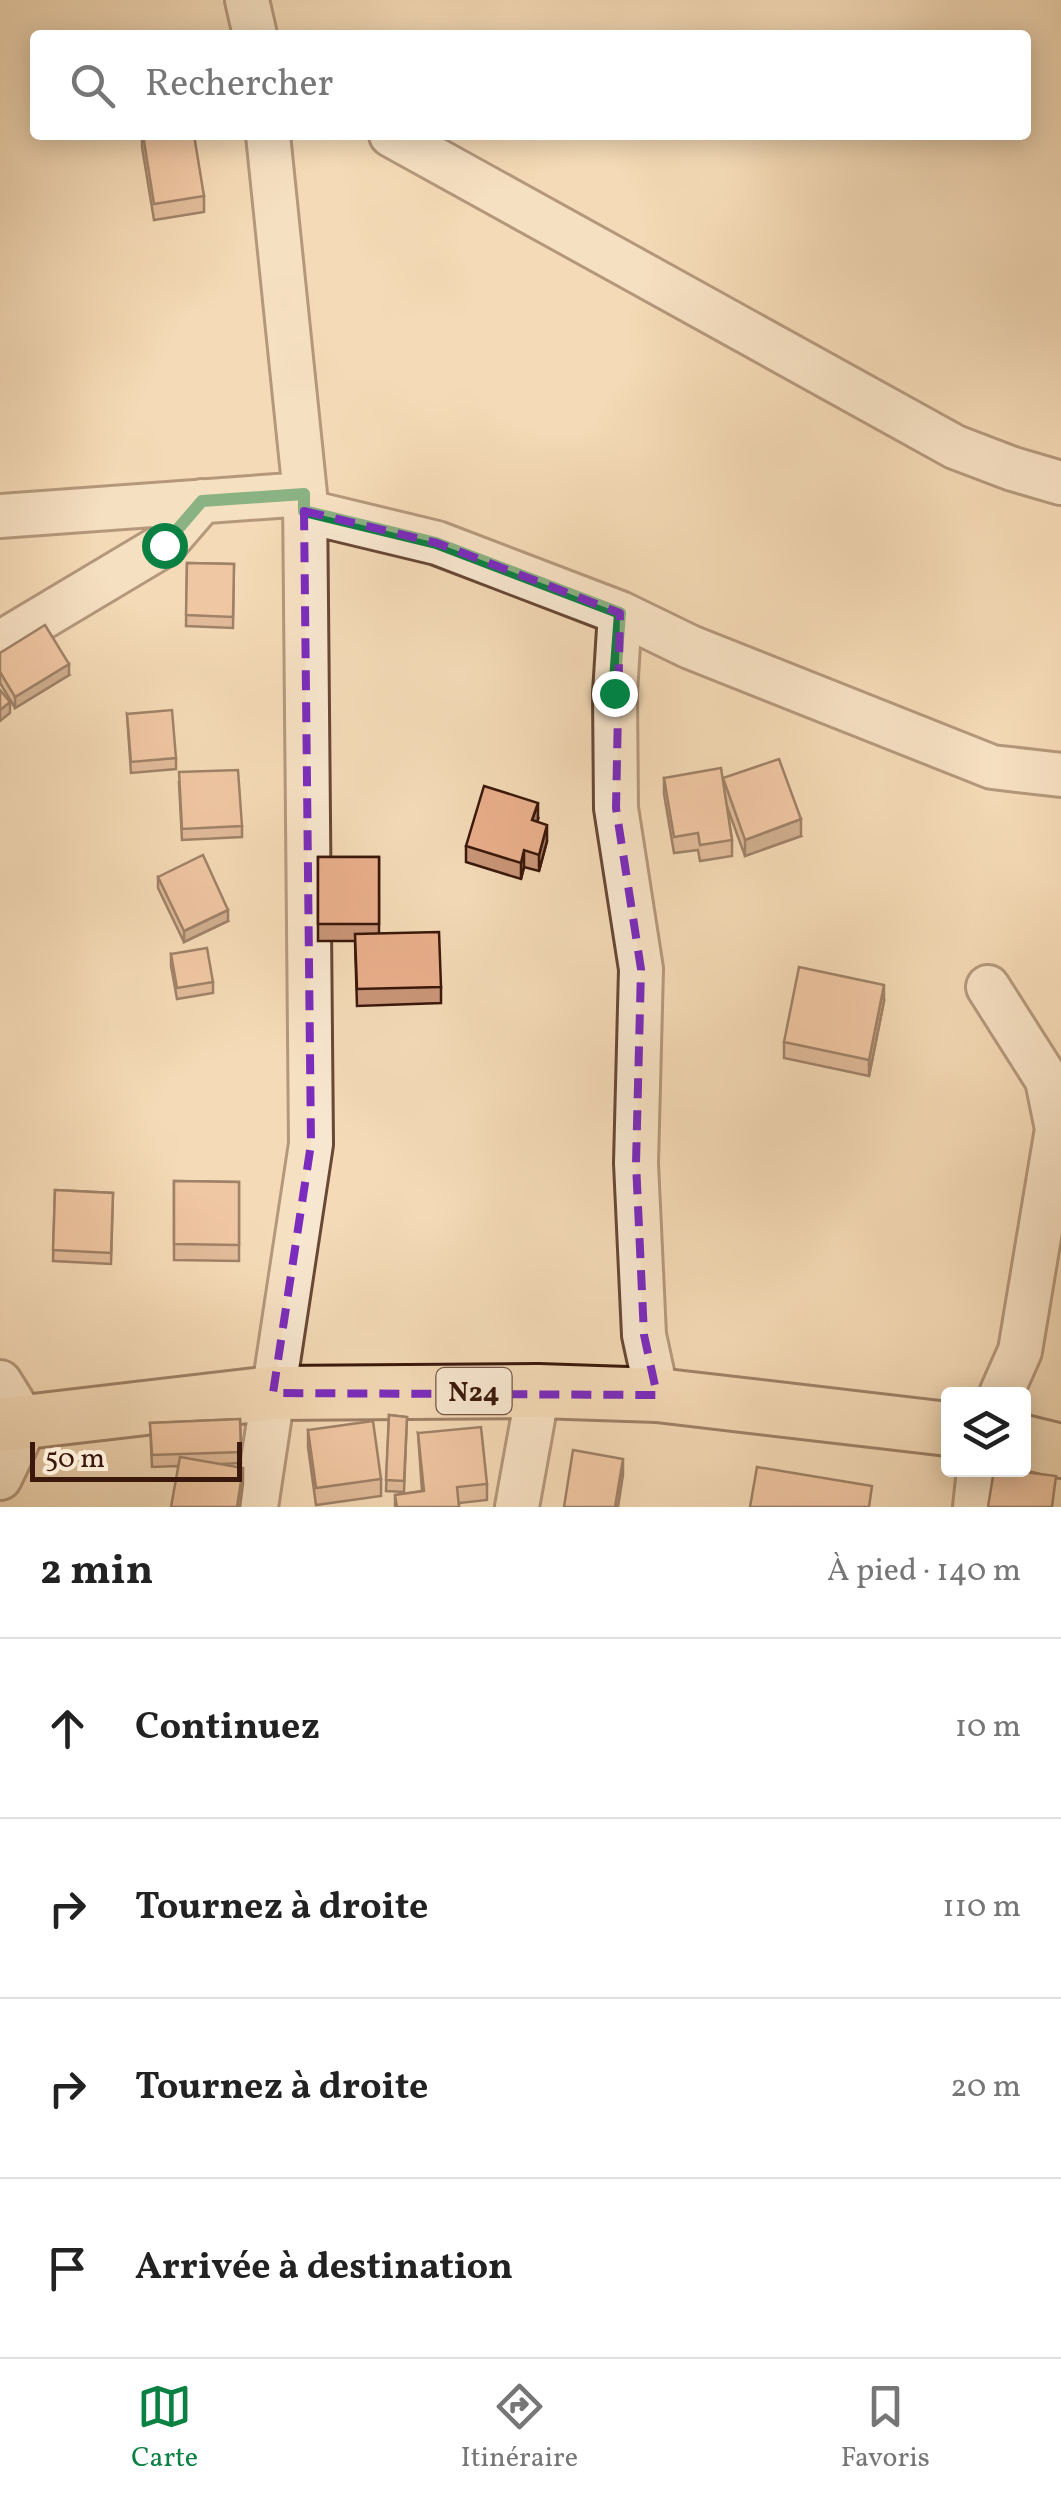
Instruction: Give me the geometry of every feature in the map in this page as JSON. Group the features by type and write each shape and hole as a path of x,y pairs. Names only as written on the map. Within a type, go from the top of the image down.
{"main road":[{"name":"N24","path":"8,1410 272,1392 538,1390 657,1395 941,1428"},
{"path":"1031,1444 1061,1451"}],"street":[{"path":"247,0 253,30"},
{"path":"256,1507 311,1144 304,503 268,140"},
{"path":"401,140 955,447 1061,483"},
{"path":"0,643 164,545 202,501"},
{"path":"0,516 202,501 304,503 436,543 620,613 690,647 992,767 1061,775"},
{"path":"620,613 614,693 616,808 641,969 636,1164 644,1335 657,1395"},
{"path":"988,987 1047,1080 1057,1129 1020,1351 1004,1387"},
{"path":"1047,1080 1061,1036"},
{"path":"516,1507 538,1390"},
{"path":"0,1478 8,1410"},
{"path":"975,1507 978,1477"}],"highlighted area":[{"path":"304,511 437,543 620,613 616,808 641,969 636,1163 644,1335 657,1395 273,1393 311,1144"}],"building":[{"path":"144,140 195,140 204,196 154,204"},
{"path":"187,563 234,564 233,617 186,615"},
{"path":"45,625 69,664 15,697 0,672 0,653"},
{"path":"0,690 10,702 0,710"},
{"path":"172,710 176,758 131,762 127,714"},
{"path":"779,759 801,819 745,840 723,778"},
{"path":"721,768 732,840 700,845 698,833 674,837 664,778"},
{"path":"238,770 242,826 182,829 179,772"},
{"path":"484,786 538,803 532,820 547,825 539,855 524,850 521,863 466,846"},
{"path":"203,855 228,910 184,931 158,877"},
{"path":"318,857 379,857 379,924 318,924"},
{"path":"439,932 441,987 357,989 355,934"},
{"path":"207,948 213,982 177,988 171,954"},
{"path":"799,967 884,985 869,1060 784,1042"},
{"path":"174,1181 239,1182 239,1245 174,1244"},
{"path":"55,1190 113,1193 111,1253 53,1250"},
{"path":"389,1415 407,1417 404,1481 386,1480"},
{"path":"240,1419 241,1452 152,1455 150,1423"},
{"path":"373,1421 381,1479 316,1488 308,1430"},
{"path":"481,1427 487,1484 457,1487 459,1507 397,1507 395,1495 424,1491 418,1433"},
{"path":"573,1450 623,1459 615,1507 564,1507"},
{"path":"180,1457 243,1468 237,1507 171,1507"},
{"path":"757,1467 872,1486 869,1507 750,1507"},
{"path":"1031,1473 1056,1476 1052,1507 988,1507 993,1477 1031,1477"}],"route":[{"path":"164,545 202,501 304,494 304,511 436,543 620,613 614,693"}]}
